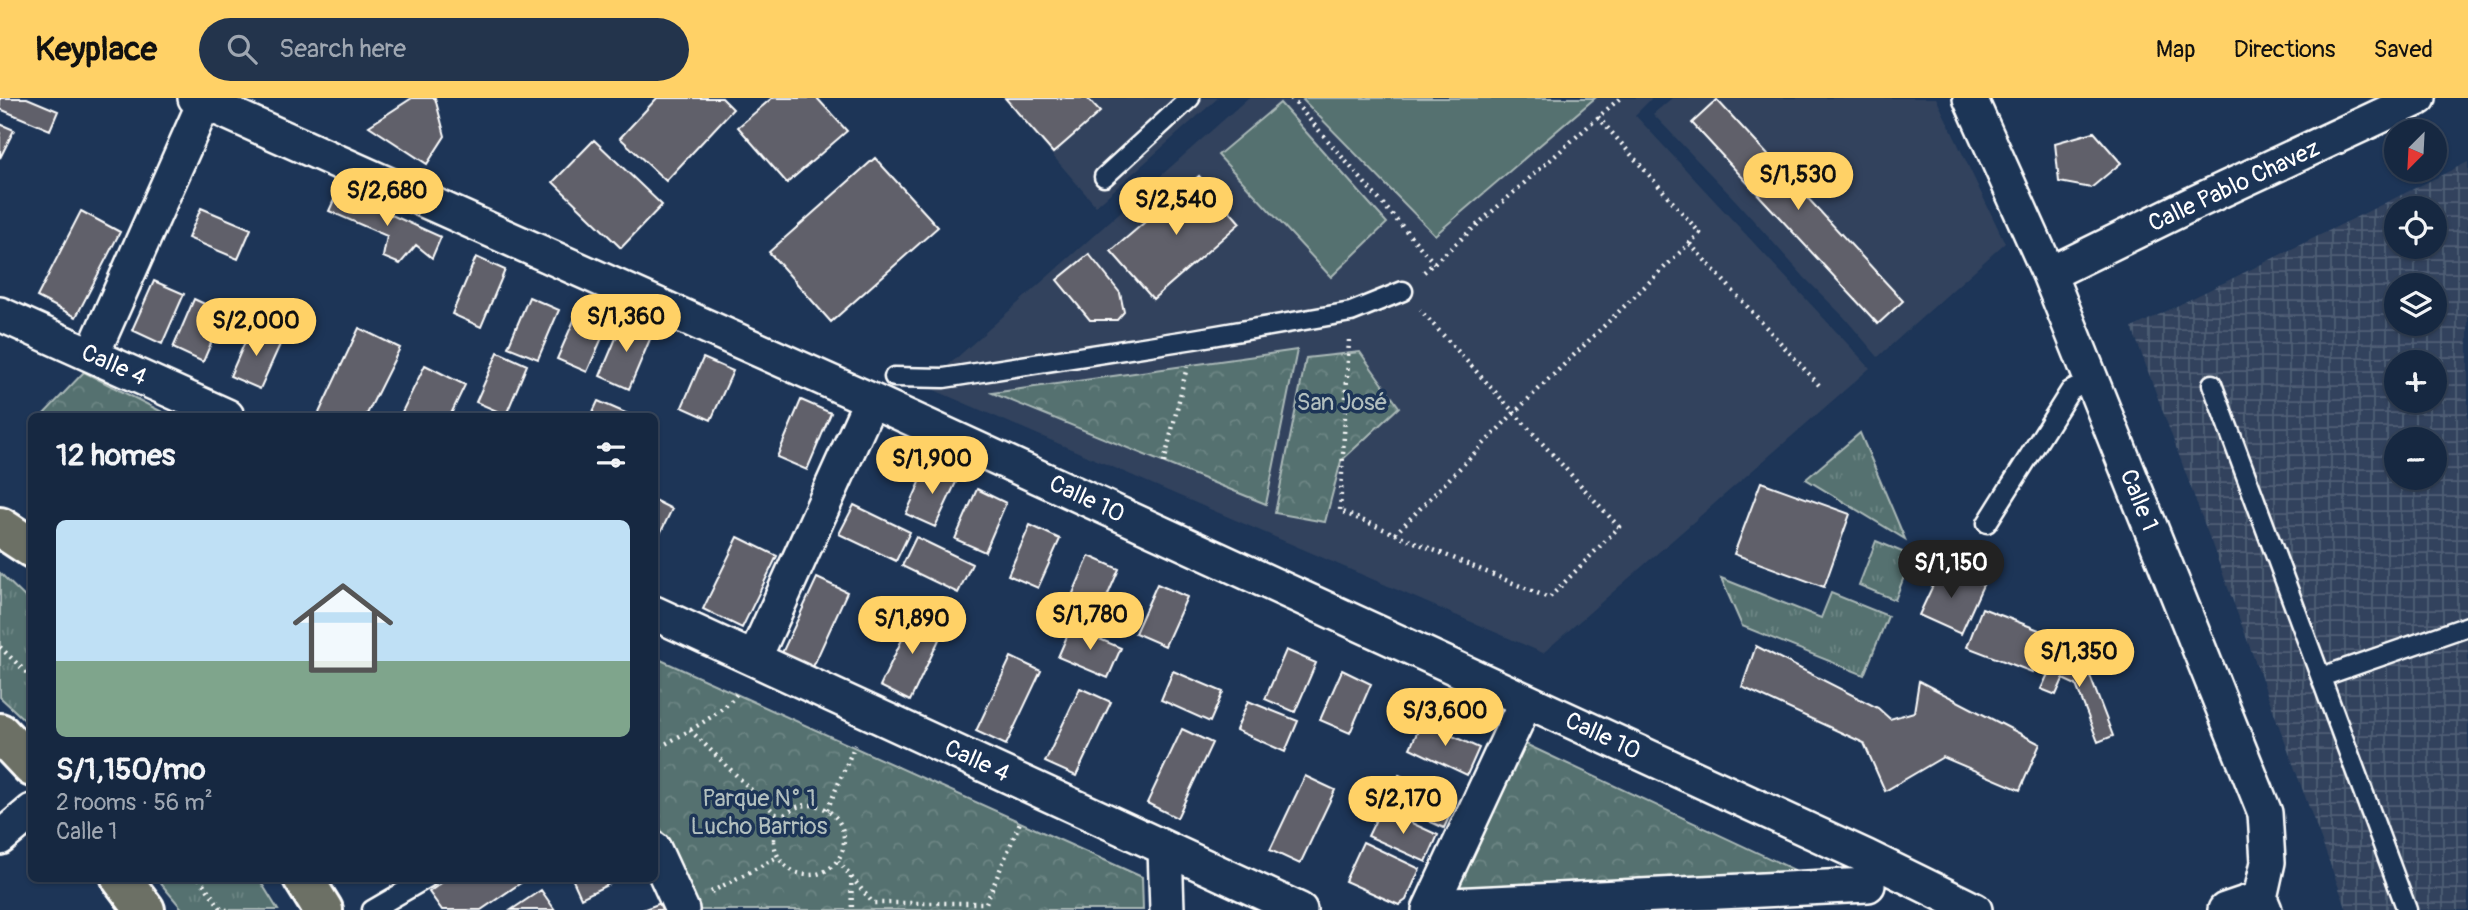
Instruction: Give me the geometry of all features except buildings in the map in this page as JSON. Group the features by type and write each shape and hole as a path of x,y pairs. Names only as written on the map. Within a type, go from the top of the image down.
{"main road":[{"path":"0,527 28,545"},
{"path":"0,733 28,763"},
{"path":"124,882 145,910"},
{"path":"306,882 323,910"}],"street":[{"name":"Calle 1","path":"1970,98 2049,274 2265,813 2267,862 2263,904"},
{"name":"Calle Pablo Chavez","path":"2049,274 2381,107 2419,98"},
{"path":"92,355 202,100"},
{"name":"Calle 10","path":"202,100 870,400 1526,701 1868,884 1975,910"},
{"name":"Calle 4","path":"0,314 220,413"},
{"path":"754,659 870,400"},
{"name":"Calle 4","path":"658,615 1300,910"},
{"path":"1526,701 1430,908 1868,884"},
{"path":"0,838 28,814"},
{"path":"1165,848 1167,910"},
{"path":"658,858 681,909"},
{"path":"2225,910 2263,904"}],"lane":[{"path":"1104,177 1191,98"},
{"path":"894,377 944,378 1194,339 1351,312 1403,291"},
{"path":"1987,523 2070,391 2091,380"},
{"path":"2212,384 2407,910"},
{"path":"2321,677 2468,626"},
{"path":"372,910 420,882"}],"path":[{"path":"1291,98 1434,263"},
{"path":"1351,312 1340,511 1549,598 1619,527 1403,291 1619,98"},
{"path":"1395,534 1515,412 1700,233 1598,117"},
{"path":"1690,244 1819,385"},
{"path":"1164,463 1194,339"},
{"path":"0,648 28,674"},
{"path":"658,748 690,730 734,699 754,659"},
{"path":"827,810 870,712"},
{"path":"690,730 781,819"},
{"path":"838,861 873,903 986,903 1035,788"},
{"path":"807,804 827,810 836,817 845,839 838,861 818,874 806,875 794,872 784,865 778,857 774,838 781,819 788,811 807,804"},
{"path":"681,909 778,857"},
{"path":"851,877 852,910"},
{"path":"202,882 220,908 227,910"}],"shaded area":[{"path":"1003,98 1218,98 1096,206"},
{"path":"1248,98 1652,98 1635,115 1870,368 1543,653 925,386"},
{"path":"1672,98 1936,98 2005,243 1878,357 1843,316 1653,114"},
{"path":"2468,162 2468,910 2347,910 2132,328 2384,204 2384,259 2447,259 2447,196 2399,196 2428,182 2447,182 2447,172"}],"green space":[{"path":"1595,98 1435,235 1303,100"},
{"path":"1280,103 1387,223 1331,277 1218,155"},
{"path":"1297,350 1266,504 992,393"},
{"name":"San José","path":"1360,352 1399,407 1341,461 1325,522 1275,513 1306,358"},
{"path":"84,372 164,413 45,413"},
{"path":"1860,433 1905,539 1806,479"},
{"path":"1876,541 1912,556 1895,600 1859,585"},
{"path":"0,573 28,600 28,723 0,697"},
{"path":"1721,578 1821,618 1831,593 1888,616 1864,675 1742,626"},
{"name":"Parque N° 1 Lucho Barrios","path":"658,659 1142,877 1143,910 697,910 658,823"},
{"path":"1521,742 1820,882 1447,901"},
{"path":"160,882 261,882 278,910 183,910"}]}
